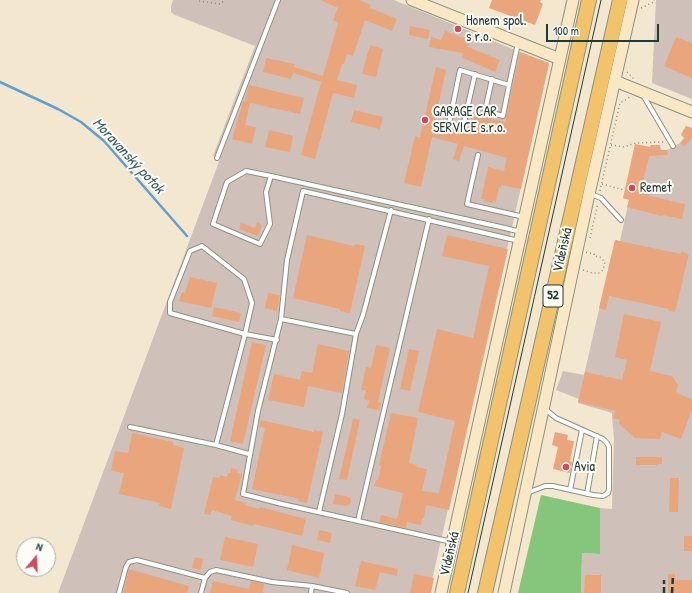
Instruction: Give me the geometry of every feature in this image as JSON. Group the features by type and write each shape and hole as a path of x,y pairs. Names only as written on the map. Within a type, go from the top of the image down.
{"highway":[{"name":"Vídeňská","path":"457,593 589,0"},
{"name":"Vídeňská","path":"485,593 620,0"}],"street":[{"path":"412,0 560,59"},
{"name":"Vídeňská","path":"441,593 573,0"},
{"name":"Vídeňská","path":"504,593 589,194 633,0"},
{"path":"615,81 692,112"}],"lane":[{"path":"217,158 278,0"},
{"path":"492,80 485,111 503,116 518,42"},
{"path":"475,74 463,127 449,124 460,70 475,74 510,85"},
{"path":"641,91 673,146"},
{"path":"478,155 467,204 525,218"},
{"path":"271,176 266,192 270,224 260,244 213,224 227,182 246,171 271,176 521,236"},
{"path":"453,542 243,494 249,454 258,411 281,320 287,260 304,191 429,220 521,236"},
{"path":"589,194 601,198 621,220"},
{"path":"319,512 342,414 356,334 363,315 391,210"},
{"path":"358,521 429,220"},
{"path":"216,445 245,334 252,304 244,279 202,246 190,251 170,302 170,313 245,334 277,340"},
{"path":"281,320 356,334"},
{"path":"525,494 544,486 553,486 587,494 603,496 608,494 609,447 603,439 556,418 543,407"},
{"path":"130,427 216,445 249,454"},
{"path":"570,490 582,430"},
{"path":"587,494 597,436"},
{"path":"119,593 126,567 129,562 137,560 205,578"},
{"path":"201,593 205,578 210,572 216,570 272,582 312,586 347,593"},
{"path":"311,593 312,586"}],"path":[{"path":"199,1 220,4 225,0"},
{"path":"640,9 654,2 654,0"},
{"path":"624,190 602,184 620,103 641,91 642,86 626,71"},
{"path":"611,145 624,147 636,143 664,142 669,140"},
{"path":"588,245 597,207"},
{"path":"583,270 592,273 599,273 603,270 605,262 600,257 594,256 594,254 587,252"}],"shaded area":[{"path":"173,0 394,0 549,64 429,593 58,593 220,159 213,156 255,46 175,15 171,12"},
{"path":"656,0 692,0 692,99 652,83"},
{"path":"686,126 692,128 692,593 581,593 582,553 600,554 600,508 612,509 614,438 612,413 578,403 579,399 556,390 563,371 584,375 615,240 620,241 631,191 651,145 660,145 661,150 667,150 680,143 684,138 681,135"}],"green space":[{"path":"541,495 600,508 600,554 582,553 581,593 518,593"}],"building":[{"path":"320,0 359,0 371,5 370,8 397,19 392,31 365,20 353,56 347,54 337,80 357,85 354,98 333,93 315,159 301,155 321,82 293,73 291,79 263,72 266,58 295,64 294,67 323,76 338,23 333,20 338,8"},
{"path":"492,0 541,0 540,2 543,4 535,25 489,8"},
{"path":"410,26 430,30 428,39 409,35"},
{"path":"445,31 471,41 468,47 500,60 495,72 463,58 463,53 429,47 431,37 441,40"},
{"path":"676,37 692,43 692,78 664,66"},
{"path":"370,45 383,49 376,77 362,74"},
{"path":"520,52 549,63 521,189 501,185 501,188 499,187 496,202 493,201 493,203 484,201 484,199 481,199 488,167 504,171 507,158 464,146 459,161 453,159 458,144 432,137 421,187 404,183 415,136 420,137 436,67 446,70 434,124 470,134 475,114 505,122"},
{"path":"249,85 304,98 300,114 250,103 245,125 256,127 252,144 232,139 243,101 245,102"},
{"path":"354,110 383,117 380,129 351,122"},
{"path":"686,126 692,128 692,138 684,147 680,143 685,138 681,135"},
{"path":"269,130 293,136 290,152 265,147"},
{"path":"635,144 650,147 651,145 660,145 660,150 667,150 668,155 649,156 641,190 650,194 650,196 685,204 682,219 661,216 627,207 629,200 623,198"},
{"path":"257,222 262,225 258,236 239,229 241,223 255,228"},
{"path":"307,235 354,246 355,244 365,246 350,313 340,311 340,309 293,298"},
{"path":"447,235 508,249 449,510 426,505 424,518 422,518 421,525 407,522 406,528 379,522 381,515 397,519 403,493 374,486 376,480 378,480 381,466 379,465 391,413 418,418 409,463 417,465 416,467 427,469 422,491 439,493 455,421 418,412 437,329 473,338 489,266 442,256"},
{"path":"615,240 681,254 681,252 689,254 675,312 668,311 669,309 609,296 606,310 599,308"},
{"path":"190,277 217,283 211,308 179,301 182,292 185,293"},
{"path":"268,293 280,295 277,311 265,308"},
{"path":"214,307 241,313 239,322 212,316"},
{"path":"624,314 661,322 650,371 672,376 678,385 676,393 692,399 692,410 681,439 662,432 660,439 635,438 619,424 620,420 613,418 615,411 578,402 585,372 622,380 627,360 615,357"},
{"path":"252,342 266,345 243,444 230,441"},
{"path":"318,344 349,351 342,393 308,386 304,407 268,400 274,374 300,380 302,371 312,373"},
{"path":"376,345 390,348 378,402 381,403 379,410 367,408 369,401 364,399 366,390 361,390 366,367 371,368"},
{"path":"409,349 419,351 410,391 400,389"},
{"path":"353,419 360,420 347,480 339,479"},
{"path":"261,420 314,432 314,430 323,432 307,503 298,501 299,499 252,489 265,428 259,427"},
{"path":"555,432 568,435 567,440 574,441 570,461 572,462 570,473 553,469 558,447 552,445"},
{"path":"132,433 173,442 173,445 184,448 171,509 159,506 160,503 119,494 124,473 111,471 115,451 128,453"},
{"path":"636,457 662,457 662,464 636,465"},
{"path":"231,468 238,470 237,473 242,474 235,500 259,509 260,507 306,519 302,536 231,520 232,516 212,510 210,515 204,514 213,477 220,478 220,475 227,477"},
{"path":"670,478 679,478 678,512 669,512"},
{"path":"335,494 349,497 351,500 350,504 346,506 333,504"},
{"path":"319,530 332,533 330,543 317,540"},
{"path":"684,536 692,536 692,551 684,551"},
{"path":"225,537 258,544 253,567 220,560"},
{"path":"292,545 324,553 319,578 287,570"},
{"path":"195,557 203,559 201,570 192,568"},
{"path":"361,561 398,569 397,576 380,572 375,590 355,586"},
{"path":"129,569 189,586 187,593 123,593"},
{"path":"414,574 434,578 431,593 410,593"},
{"path":"668,574 675,574 675,580 692,580 692,593 668,593"},
{"path":"585,575 601,575 601,593 584,593"},
{"path":"213,581 249,589 251,581 264,584 263,593 210,593"}],"waterway":[{"name":"Moravanský potok","path":"0,82 58,109 81,122 104,141 187,236"}],"tram line":[{"path":"468,593 601,0"}],"railway":[{"path":"672,593 673,575"},
{"path":"664,580 664,593"}],"place":[{"name":"Honem spol. s r.o.","path":"458,29"},
{"name":"GARAGE CAR SERVICE s.r.o.","path":"425,120"},
{"name":"Remet","path":"632,188"},
{"name":"Avia","path":"566,467"}]}
